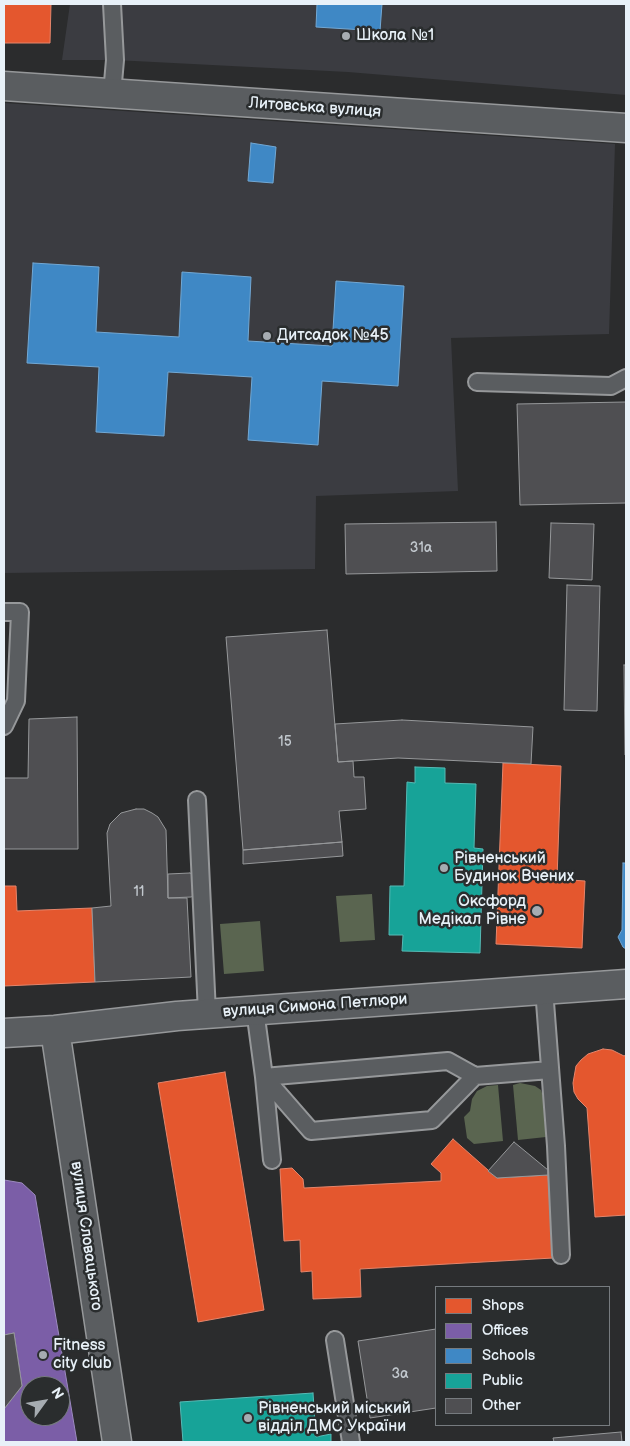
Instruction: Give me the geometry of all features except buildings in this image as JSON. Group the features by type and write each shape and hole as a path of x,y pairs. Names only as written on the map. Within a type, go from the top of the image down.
{"street":[{"name":"Литовська вулиця","path":"4,86 626,128"},
{"name":"вулиця Симона Петлюри","path":"4,1033 56,1030 207,1013 626,984"},
{"name":"вулиця Словацького","path":"56,1030 117,1442"}],"lane":[{"path":"112,4 114,60 112,94"},
{"path":"478,382 611,386 626,378"},
{"path":"4,612 20,612 16,701 4,726"},
{"path":"198,800 207,1013"},
{"path":"544,989 556,1146 561,1255"},
{"path":"255,1010 272,1160"},
{"path":"264,1077 448,1061 475,1076 550,1070"},
{"path":"264,1077 312,1131 432,1120 475,1076"},
{"path":"336,1340 351,1442"}],"shaded area":[{"name":"Школа №1","path":"70,4 626,4 626,95 348,72 115,60 62,60"},
{"name":"Дитсадок №45","path":"4,103 615,144 609,334 451,338 458,491 316,496 315,569 4,573"}],"green space":[{"path":"372,894 375,940 340,942 336,896"},
{"path":"260,921 264,971 224,974 220,924"},
{"path":"520,1083 535,1086 541,1090 544,1100 546,1137 518,1140 513,1085"},
{"path":"498,1085 503,1141 474,1144 467,1138 464,1117 470,1111 472,1099 477,1091 487,1086"}],"place":[{"name":"Школа №1","path":"346,36"},
{"name":"Дитсадок №45","path":"267,336"},
{"name":"Рівненський Будинок Вчених","path":"444,868"},
{"name":"Оксфорд Медікал Рівне","path":"537,911"},
{"name":"Fitness city club","path":"43,1355"},
{"name":"Рівненський міський відділ ДМС України","path":"248,1418"}]}
